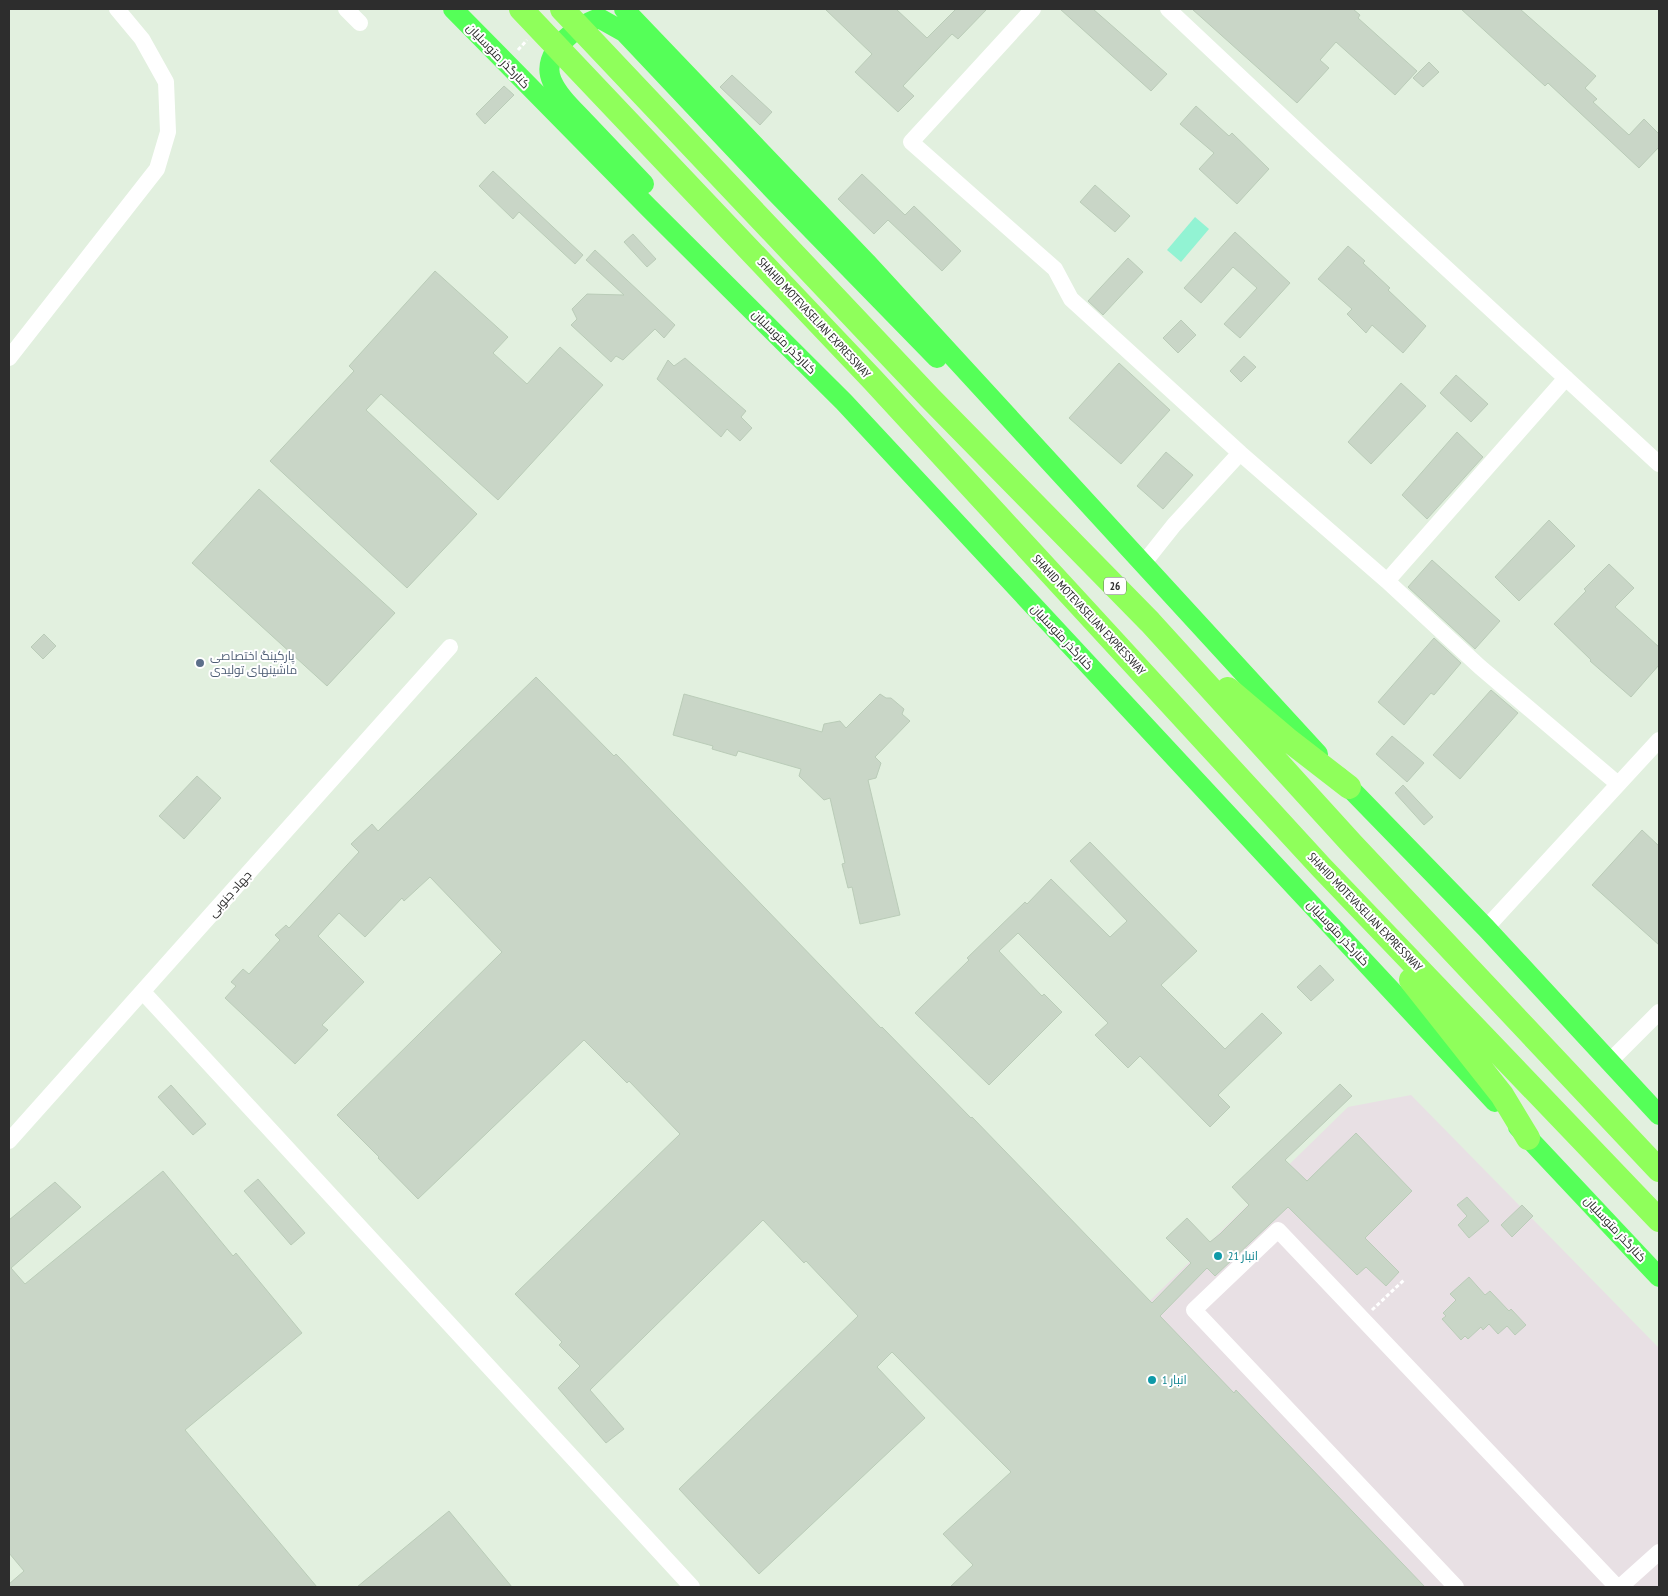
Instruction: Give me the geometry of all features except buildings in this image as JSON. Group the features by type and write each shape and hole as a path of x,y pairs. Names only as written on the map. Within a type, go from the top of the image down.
{"highway":[{"name":"SHAHID MOTEVASELIAN EXPRESSWAY","path":"521,9 873,380 1321,867 1659,1220"},
{"name":"26","path":"562,9 930,398 1150,622 1352,844 1659,1170"},
{"path":"1150,622 1287,739 1349,787"},
{"path":"1321,867 1502,1095 1528,1138"}],"main road":[{"name":"کنارگذر متوسلیان","path":"453,9 830,388 1659,1277"},
{"path":"624,9 867,262 1349,787 1486,928 1659,1115"},
{"path":"830,388 747,292 565,102 551,80 549,66 554,54 568,34 586,23 599,18 624,32 776,193 976,397 1042,451"}],"street":[{"path":"9,358 157,169 168,132 166,82 142,39 117,9"},
{"path":"346,9 360,23"},
{"path":"1033,9 911,142 1055,268 1071,298 1240,453 1387,581 1480,666 1618,784"},
{"path":"1168,9 1326,158 1659,464"},
{"path":"1387,581 1566,378"},
{"path":"1143,564 1174,525 1240,453"},
{"name":"جهاد جنوبی","path":"9,1140 450,647"},
{"path":"1486,928 1659,740"},
{"path":"143,992 692,1587"},
{"path":"1610,1062 1659,1012"},
{"path":"1456,1587 1194,1310 1278,1230 1619,1587 1659,1552"}],"path":[{"path":"1363,1319 1405,1280"}],"shaded area":[{"path":"1411,1095 1659,1348 1659,1587 1284,1587 1076,1373 1348,1107"}],"green space":[{"path":"1195,217 1209,229 1181,262 1167,250"}],"place":[{"name":"پارکینگ اختصاصی ماشینهای تولیدی","path":"200,663"},
{"name":"انبار 21","path":"1218,1256"},
{"name":"انبار 1","path":"1152,1380"}]}
